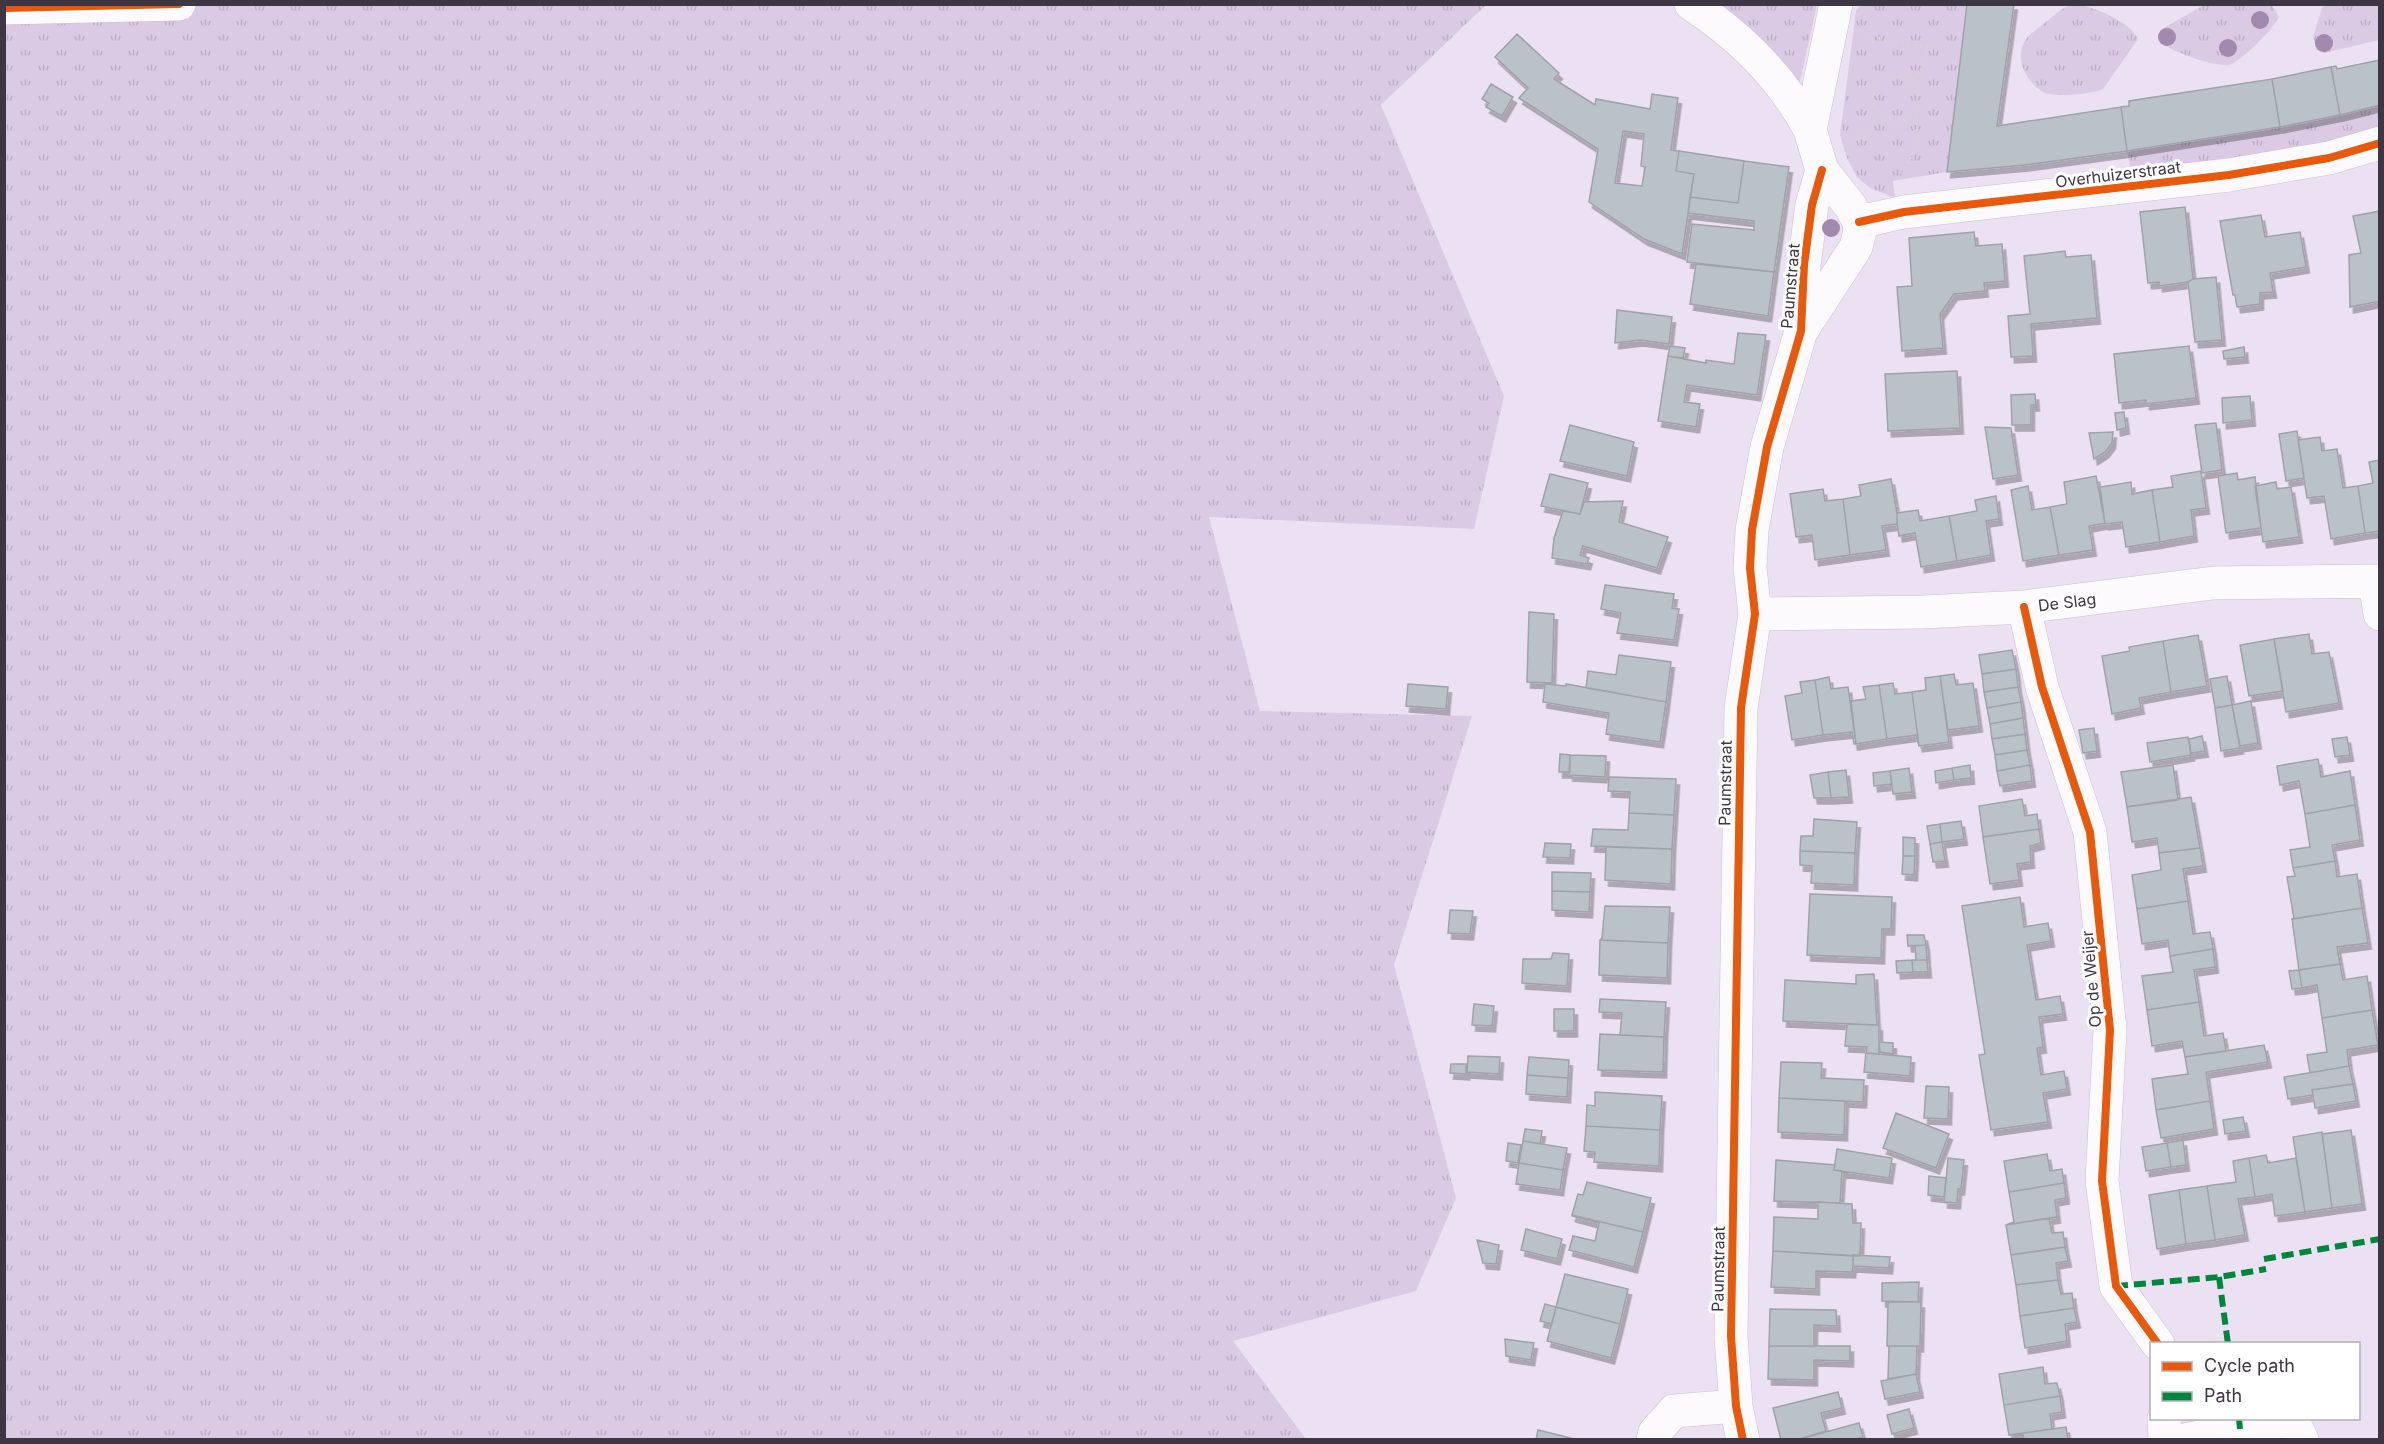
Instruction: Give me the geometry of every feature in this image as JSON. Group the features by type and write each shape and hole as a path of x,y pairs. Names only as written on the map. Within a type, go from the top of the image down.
{"street":[{"path":"4,8 179,4"},
{"path":"1691,4 1734,37 1775,78 1792,100 1810,130 1822,170 1842,193 1858,222"},
{"path":"1810,130 1833,18"},
{"name":"Overhuizerstraat","path":"1858,222 1904,212 2229,175 2330,158 2379,143"},
{"name":"Paumstraat","path":"1743,1440 1736,1406 1731,1336 1740,708 1755,614 1750,568 1752,530 1767,447 1801,331 1804,265 1812,205 1822,170"},
{"name":"Paumstraat","path":"1801,331 1856,247 1860,231 1858,222"},
{"path":"2377,581 2379,614"},
{"name":"De Slag","path":"1755,614 1923,612 2024,607 2213,583 2377,581"},
{"name":"Op de Weijer","path":"2024,607 2042,687 2090,831 2110,1030 2102,1182 2116,1286 2157,1342"},
{"path":"1653,1440 1655,1432 1674,1412 1736,1406"},
{"path":"2164,1420 2165,1440"},
{"path":"2185,1440 2286,1420 2296,1427 2302,1440"}],"path":[{"path":"1833,18 1889,40 1927,48 1928,60 1922,71 1912,80"},
{"path":"1900,75 1912,80 1917,90 1918,106 1914,115 1908,120 1897,123 1885,120 1874,104 1878,82 1887,76 1900,75"},
{"path":"1895,178 1914,155 1919,140 1914,115"}],"green space":[{"path":"2073,4 2110,15 2128,27 2138,39 2103,89 2073,95 2048,94 2037,88 2027,76 2021,62 2022,48 2033,32 2061,10"},
{"path":"2368,4 2379,6 2379,40 2324,53 2316,50 2313,37 2323,5"},
{"path":"5,5 1486,5 1381,105 1504,396 1474,529 1209,517 1260,711 1472,716 1394,965 1456,1198 1416,1291 1233,1341 1306,1439 5,1440"},
{"path":"1712,5 1817,5 1798,90"},
{"path":"1860,5 1967,5 1947,172 1893,181 1895,198 1870,188 1857,177 1846,156 1840,135 1856,11"},
{"path":"2204,5 2272,5 2279,17 2257,44 2229,65 2213,64 2192,58 2159,41 2160,30"},
{"path":"2379,105 2379,127 2312,145 2245,157 2131,170 2127,151 2285,126"}],"building":[{"path":"1967,4 2014,4 1997,126 2121,107 2127,151 2025,165 1947,172"},
{"path":"1517,34 1559,73 1554,79 1595,105 1596,99 1650,109 1652,94 1678,98 1671,150 1679,151 1676,171 1694,174 1682,254 1644,239 1589,202 1598,149 1519,98 1528,88 1495,57","holes":["1623,131 1644,134 1641,166 1645,167 1642,186 1615,183"]},
{"path":"2380,60 2380,105 2340,115 2331,67 2336,66 2337,69"},
{"path":"2331,67 2340,115 2280,127 2272,79"},
{"path":"2272,79 2280,127 2127,151 2121,107 2129,106 2129,101"},
{"path":"1491,84 1513,97 1502,116 1486,107 1489,103 1482,99"},
{"path":"1679,151 1744,161 1738,203 1690,197 1694,174 1676,171"},
{"path":"1744,161 1789,167 1774,272 1687,262 1692,224 1754,230 1754,221 1688,213 1690,197 1738,203"},
{"path":"2185,207 2193,279 2188,282 2159,286 2159,282 2148,283 2140,212"},
{"path":"2380,211 2380,301 2350,307 2349,255 2361,253 2353,216"},
{"path":"2261,215 2265,237 2300,232 2306,267 2270,273 2273,292 2260,293 2260,304 2237,307 2220,221"},
{"path":"1974,232 1976,246 2002,244 2005,281 1984,283 1985,291 1954,294 1940,314 1943,348 1902,351 1897,287 1912,286 1909,238"},
{"path":"2065,251 2066,257 2091,255 2097,318 2031,324 2033,356 2011,357 2008,316 2030,314 2024,256"},
{"path":"1696,264 1774,272 1768,316 1690,304"},
{"path":"2216,277 2222,340 2195,342 2188,282 2193,279"},
{"path":"1617,310 1672,317 1669,344 1640,340 1615,343"},
{"path":"1738,333 1766,335 1757,395 1687,385 1684,402 1700,404 1696,427 1658,421 1668,356 1706,363 1706,360 1734,364"},
{"path":"1670,346 1685,348 1683,358 1668,356"},
{"path":"2189,346 2196,398 2146,404 2146,400 2119,403 2114,354"},
{"path":"2244,347 2245,357 2224,359 2223,351"},
{"path":"1957,371 1960,428 1888,431 1885,374"},
{"path":"2035,394 2036,405 2031,405 2031,425 2012,425 2011,395"},
{"path":"2250,396 2252,420 2223,423 2222,398"},
{"path":"2124,412 2126,428 2117,430 2115,413"},
{"path":"2216,423 2222,470 2202,473 2195,425"},
{"path":"1570,425 1634,442 1627,476 1560,461"},
{"path":"1985,427 2011,428 2018,475 1993,479"},
{"path":"2297,431 2304,478 2286,481 2279,434"},
{"path":"2113,432 2112,443 2105,452 2094,459 2089,433"},
{"path":"2320,437 2322,451 2337,449 2343,488 2358,486 2365,533 2331,539 2324,496 2307,498 2298,440"},
{"path":"2380,460 2380,531 2365,533 2358,486 2373,483 2369,462"},
{"path":"2201,471 2206,508 2191,510 2194,536 2160,542 2152,490 2173,487 2171,476"},
{"path":"2237,473 2238,480 2255,477 2261,528 2226,533 2218,476"},
{"path":"1550,474 1588,483 1580,514 1541,506"},
{"path":"2096,476 2105,523 2089,526 2093,550 2059,555 2050,507 2067,504 2064,482"},
{"path":"1891,479 1897,524 1882,526 1886,550 1850,555 1843,499 1861,496 1859,485"},
{"path":"2131,482 2132,494 2152,490 2160,542 2126,547 2122,522 2105,524 2100,487"},
{"path":"2276,482 2277,489 2291,487 2299,537 2263,542 2255,486"},
{"path":"2028,486 2032,510 2050,507 2059,555 2023,561 2011,490"},
{"path":"1823,489 1825,501 1843,499 1850,555 1815,560 1812,535 1796,537 1790,494"},
{"path":"1996,496 1999,519 1986,521 1991,555 1957,561 1949,516 1977,511 1975,500"},
{"path":"1623,501 1619,522 1668,537 1657,568 1583,546 1580,555 1589,558 1587,564 1552,558 1554,538 1563,511 1580,514 1584,502"},
{"path":"1918,510 1920,521 1949,516 1957,561 1921,567 1915,533 1899,536 1897,524 1897,513"},
{"path":"1605,585 1674,594 1672,608 1679,609 1674,640 1617,633 1621,613 1601,609"},
{"path":"1529,612 1554,614 1552,683 1527,682"},
{"path":"2309,634 2312,654 2329,652 2339,703 2286,712 2274,639"},
{"path":"2198,635 2207,686 2171,692 2163,641"},
{"path":"2274,639 2283,691 2249,696 2240,645"},
{"path":"2163,641 2171,692 2139,698 2141,708 2112,714 2102,656 2130,651 2129,647"},
{"path":"2012,650 2016,669 1982,674 1979,655"},
{"path":"1619,655 1671,662 1666,702 1586,688 1588,671 1616,675"},
{"path":"2016,669 2018,687 1984,692 1982,674"},
{"path":"1954,674 1956,685 1973,683 1979,726 1948,730 1940,676"},
{"path":"1940,676 1949,742 1919,746 1912,692 1926,690 1925,678"},
{"path":"2227,676 2232,705 2215,708 2210,679"},
{"path":"1829,677 1831,689 1848,687 1856,744 1854,744 1852,732 1823,735 1815,680"},
{"path":"1815,680 1823,735 1792,740 1785,696 1802,693 1800,682"},
{"path":"1893,683 1895,694 1912,692 1919,746 1916,735 1887,739 1879,685"},
{"path":"1408,684 1448,687 1446,709 1406,706"},
{"path":"1545,684 1566,686 1566,684 1666,702 1660,742 1606,734 1609,713 1543,702"},
{"path":"1879,685 1887,739 1856,744 1851,701 1866,699 1863,687"},
{"path":"2018,687 2021,702 1987,708 1984,692"},
{"path":"2251,701 2258,743 2240,746 2232,705"},
{"path":"2021,702 2023,718 1990,724 1987,708"},
{"path":"2232,705 2240,748 2221,751 2215,708"},
{"path":"2023,718 2025,734 1992,739 1990,724"},
{"path":"2094,728 2097,751 2083,753 2079,730"},
{"path":"2025,734 2027,750 1995,755 1992,739"},
{"path":"2202,736 2205,751 2191,753 2189,739"},
{"path":"2188,737 2191,755 2150,762 2147,743"},
{"path":"2347,737 2350,755 2335,757 2332,739"},
{"path":"2027,750 2030,765 1997,771 1995,755"},
{"path":"1560,754 1570,755 1570,772 1559,772"},
{"path":"1570,755 1606,756 1605,777 1569,775"},
{"path":"2318,759 2321,777 2350,771 2355,805 2305,814 2299,781 2280,785 2277,766"},
{"path":"1970,765 1971,778 1954,780 1952,768"},
{"path":"2030,765 2032,781 2000,786 1997,771"},
{"path":"2173,765 2178,800 2127,807 2121,772"},
{"path":"1909,768 1912,792 1893,794 1890,771"},
{"path":"1952,768 1954,780 1936,783 1935,771"},
{"path":"1846,770 1849,797 1831,798 1828,772"},
{"path":"1890,771 1892,784 1874,786 1873,773"},
{"path":"1828,772 1831,798 1814,798 1810,775"},
{"path":"1609,777 1676,779 1674,815 1629,813 1630,792 1608,791"},
{"path":"2191,797 2200,848 2159,853 2157,838 2132,842 2127,807"},
{"path":"2022,799 2025,816 2037,814 2039,829 1983,837 1979,806"},
{"path":"2355,805 2360,840 2332,845 2335,861 2293,868 2290,850 2310,847 2305,814"},
{"path":"1629,813 1674,815 1672,849 1591,846 1593,829 1628,830"},
{"path":"1814,819 1857,822 1855,853 1800,851 1801,836 1813,836"},
{"path":"1961,821 1964,839 1942,842 1940,824"},
{"path":"1940,824 1942,842 1930,844 1927,826"},
{"path":"2039,829 2041,843 2030,846 2031,862 2017,864 2019,880 1990,884 1983,837"},
{"path":"1903,837 1915,838 1915,856 1903,856"},
{"path":"1942,842 1945,861 1933,862 1930,844"},
{"path":"1545,843 1571,844 1570,858 1543,857"},
{"path":"1606,847 1672,849 1671,884 1605,880"},
{"path":"2200,848 2203,866 2183,869 2188,901 2137,909 2132,875 2161,870 2159,853"},
{"path":"1800,851 1855,853 1854,885 1811,883 1812,866 1800,865"},
{"path":"1903,856 1915,856 1914,875 1902,874"},
{"path":"2335,861 2337,877 2357,874 2362,908 2294,919 2287,877 2295,876 2293,868"},
{"path":"1552,872 1591,873 1590,892 1552,891"},
{"path":"1552,891 1590,892 1589,912 1552,910"},
{"path":"1810,894 1892,897 1891,929 1882,929 1881,958 1807,955"},
{"path":"2020,897 2024,927 2048,923 2051,941 2027,945 2036,1000 2060,996 2063,1014 2039,1017 2043,1047 2037,1048 2041,1075 2064,1071 2067,1089 2043,1093 2048,1122 1991,1130 1979,1055 1985,1054 1962,906"},
{"path":"2188,901 2193,934 2210,932 2213,949 2170,956 2168,940 2142,944 2137,909"},
{"path":"1605,906 1670,907 1668,943 1600,940"},
{"path":"2362,908 2368,943 2337,947 2340,964 2299,970 2292,919"},
{"path":"1450,910 1473,911 1470,934 1448,933"},
{"path":"1907,935 1924,935 1926,945 1908,946"},
{"path":"1600,940 1668,943 1667,978 1599,975"},
{"path":"1926,945 1927,960 1916,960 1915,946"},
{"path":"2213,949 2215,967 2194,970 2199,1002 2147,1010 2142,976 2173,972 2170,956"},
{"path":"1553,953 1569,954 1567,986 1522,983 1523,959 1551,959"},
{"path":"1912,960 1913,972 1897,973 1896,961"},
{"path":"1912,960 1927,960 1928,972 1913,972"},
{"path":"2340,964 2343,980 2367,976 2372,1010 2322,1018 2317,985 2302,988 2299,970"},
{"path":"2299,970 2302,988 2292,989 2289,971"},
{"path":"1874,974 1877,1025 1783,1021 1785,980 1856,984 1856,975"},
{"path":"1600,999 1666,1002 1664,1037 1620,1035 1622,1013 1599,1012"},
{"path":"2199,1002 2204,1036 2223,1033 2226,1051 2185,1057 2182,1041 2152,1046 2147,1010"},
{"path":"1474,1004 1494,1006 1492,1026 1472,1025"},
{"path":"1554,1009 1574,1009 1574,1031 1554,1031"},
{"path":"2372,1010 2378,1045 2347,1050 2349,1066 2310,1073 2307,1055 2327,1052 2322,1018"},
{"path":"1847,1024 1879,1025 1879,1054 1866,1053 1867,1047 1845,1046"},
{"path":"1600,1034 1664,1037 1663,1072 1598,1070"},
{"path":"1879,1042 1893,1043 1893,1054 1880,1052"},
{"path":"2264,1045 2268,1062 2206,1072 2210,1101 2156,1110 2152,1079 2188,1074 2185,1057"},
{"path":"1866,1053 1911,1057 1910,1076 1864,1072"},
{"path":"1468,1056 1500,1057 1499,1074 1467,1072"},
{"path":"1529,1057 1569,1060 1568,1078 1527,1075"},
{"path":"1781,1062 1822,1063 1821,1078 1864,1080 1863,1102 1779,1098"},
{"path":"1451,1064 1466,1064 1466,1074 1450,1073"},
{"path":"2349,1066 2353,1084 2312,1090 2313,1095 2288,1099 2284,1077"},
{"path":"1527,1075 1568,1078 1567,1097 1526,1094"},
{"path":"2353,1084 2356,1101 2315,1108 2312,1090"},
{"path":"1926,1086 1949,1087 1948,1119 1924,1118"},
{"path":"1595,1092 1662,1096 1660,1130 1586,1126 1587,1105 1595,1106"},
{"path":"1779,1098 1845,1101 1844,1135 1778,1132"},
{"path":"2210,1101 2214,1129 2161,1138 2156,1110"},
{"path":"1896,1113 1949,1134 1936,1168 1883,1148"},
{"path":"2243,1117 2246,1131 2225,1134 2223,1120"},
{"path":"1586,1126 1660,1130 1659,1166 1594,1162 1595,1152 1584,1151"},
{"path":"1525,1129 1542,1131 1540,1144 1523,1141"},
{"path":"2351,1130 2362,1204 2332,1208 2322,1134"},
{"path":"2322,1132 2332,1208 2305,1212 2293,1137"},
{"path":"2183,1140 2186,1165 2171,1167 2167,1143"},
{"path":"1523,1141 1567,1148 1563,1170 1519,1163"},
{"path":"1508,1143 1521,1145 1518,1163 1506,1161"},
{"path":"2167,1143 2171,1167 2146,1171 2142,1147"},
{"path":"1837,1149 1892,1158 1889,1178 1834,1170"},
{"path":"2047,1154 2050,1171 2062,1169 2064,1183 2009,1192 2004,1161"},
{"path":"2266,1155 2268,1163 2296,1158 2305,1212 2275,1216 2272,1194 2255,1197 2249,1158"},
{"path":"1948,1158 1964,1160 1957,1203 1944,1202"},
{"path":"2249,1158 2255,1197 2238,1199 2245,1235 2215,1240 2207,1186 2236,1182 2233,1161"},
{"path":"1776,1160 1835,1165 1834,1170 1842,1171 1840,1203 1774,1201"},
{"path":"1519,1163 1563,1170 1560,1190 1516,1184"},
{"path":"1929,1176 1946,1178 1944,1197 1928,1195"},
{"path":"1587,1182 1651,1198 1643,1232 1572,1215 1578,1194 1583,1195"},
{"path":"2064,1183 2066,1198 2055,1200 2057,1217 2006,1225 2014,1222 2009,1192"},
{"path":"2207,1186 2215,1240 2186,1244 2179,1190"},
{"path":"2179,1190 2186,1244 2157,1249 2149,1195"},
{"path":"1818,1202 1852,1204 1853,1223 1861,1223 1860,1256 1773,1251 1774,1217 1818,1219"},
{"path":"1572,1215 1643,1232 1634,1267 1569,1250 1573,1236 1595,1241 1599,1223"},
{"path":"2049,1218 2052,1233 2063,1232 2065,1247 2011,1255 2006,1225"},
{"path":"1526,1229 1562,1239 1557,1259 1521,1250"},
{"path":"1477,1240 1499,1245 1496,1264 1483,1263"},
{"path":"2065,1247 2068,1261 2056,1263 2058,1280 2016,1285 2011,1255"},
{"path":"1773,1251 1853,1256 1852,1272 1816,1271 1816,1289 1771,1287"},
{"path":"1853,1255 1890,1257 1889,1268 1853,1266"},
{"path":"1565,1274 1628,1289 1620,1324 1556,1307"},
{"path":"2058,1280 2061,1294 2072,1293 2074,1308 2020,1316 2016,1285"},
{"path":"1919,1282 1918,1302 1882,1301 1882,1283"},
{"path":"1888,1302 1921,1302 1920,1346 1887,1346"},
{"path":"1545,1304 1556,1307 1552,1324 1540,1321"},
{"path":"1556,1307 1620,1324 1611,1358 1547,1341"},
{"path":"2074,1308 2077,1322 2065,1324 2067,1341 2025,1348 2020,1316"},
{"path":"1770,1309 1836,1310 1837,1326 1814,1325 1814,1346 1769,1346"},
{"path":"1505,1339 1534,1343 1531,1360 1506,1356"},
{"path":"1769,1346 1850,1346 1850,1361 1814,1360 1814,1380 1768,1379"},
{"path":"1889,1346 1917,1346 1916,1374 1888,1379"},
{"path":"2043,1367 2045,1384 2057,1383 2060,1396 2004,1405 1999,1374"},
{"path":"1916,1374 1920,1392 1885,1399 1881,1381"},
{"path":"1838,1392 1842,1408 1821,1413 1826,1431 1796,1440 1781,1440 1773,1408"},
{"path":"2060,1396 2062,1412 2050,1414 2052,1429 2009,1435 2004,1405"},
{"path":"1909,1409 1914,1428 1892,1434 1887,1415"},
{"path":"1859,1423 1863,1437 1851,1440 1796,1440"},
{"path":"2066,1427 2068,1440 2024,1440 2023,1435 2009,1435"},
{"path":"1538,1430 1563,1436 1577,1440 1536,1440"}],"marked path":[{"path":"2264,1259 2380,1239"},
{"path":"2116,1286 2219,1277 2266,1269"},
{"path":"2219,1277 2228,1342"},
{"path":"2239,1420 2240,1429"}],"cycle path":[{"path":"4,8 179,4"},
{"path":"1859,222 1904,212 2229,175 2329,158 2380,143"},
{"path":"1743,1440 1736,1406 1731,1336 1741,708 1755,614 1750,568 1752,530 1767,447 1801,331 1804,265 1812,205 1822,170"},
{"path":"2024,607 2042,687 2090,832 2110,1030 2102,1181 2116,1286 2157,1342"}]}
